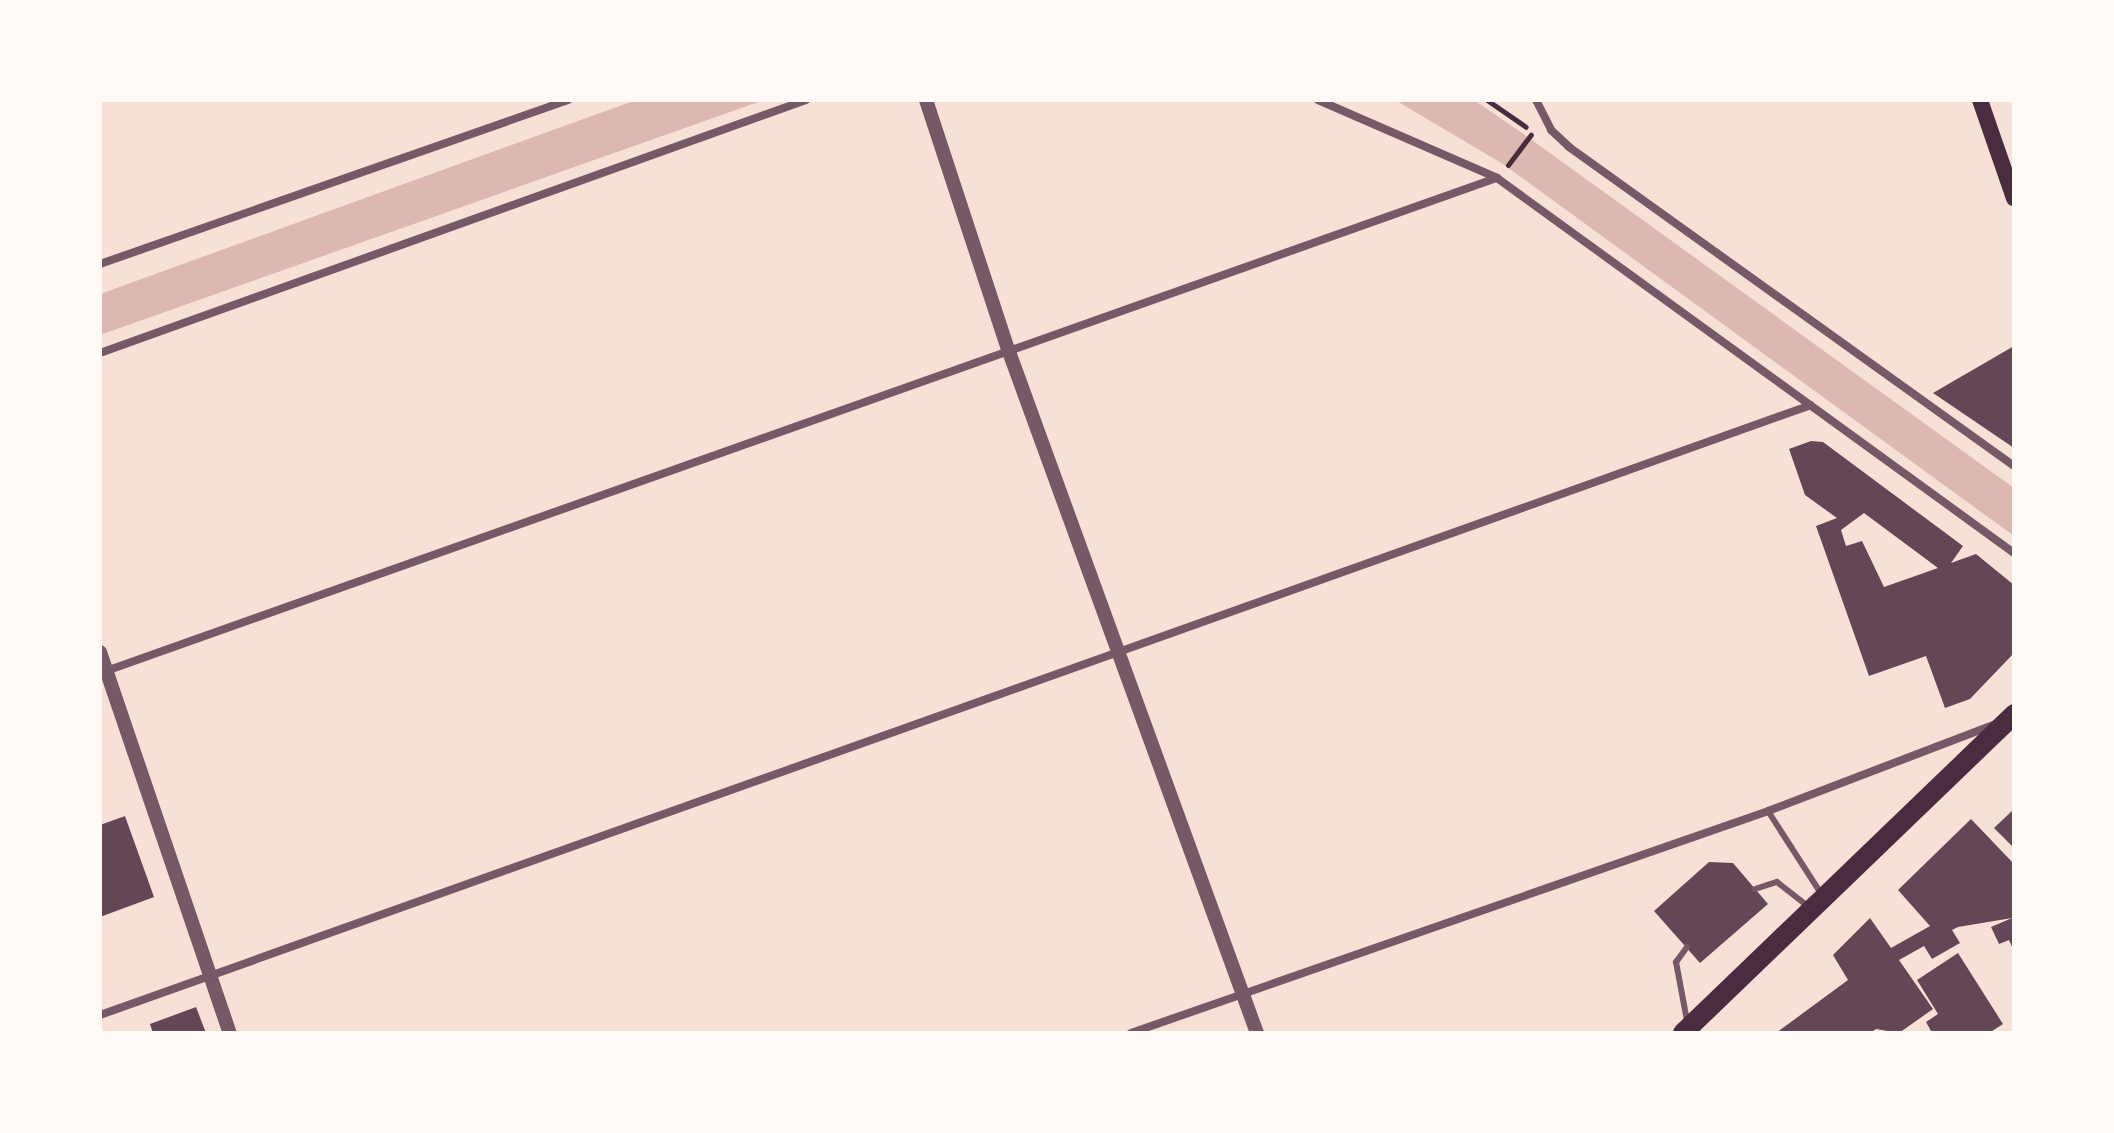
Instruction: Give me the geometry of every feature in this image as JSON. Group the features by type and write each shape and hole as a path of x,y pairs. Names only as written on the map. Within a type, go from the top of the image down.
{"main road":[{"path":"1980,100 2014,198"},
{"path":"1686,1030 2011,716"}],"street":[{"path":"100,264 568,100"},
{"path":"100,353 806,100"},
{"path":"926,100 1008,349 1257,1033"},
{"path":"1318,100 1497,178 2014,553"},
{"path":"1536,100 1544,119 1569,147 2014,466"},
{"path":"106,671 1497,178"},
{"path":"100,1015 1811,405"},
{"path":"100,652 230,1033"},
{"path":"1131,1033 1768,811 2011,716"}],"lane":[{"path":"1768,811 1817,903"},
{"path":"1755,889 1777,882 1817,903"},
{"path":"1686,1030 1676,962 1687,947"}],"path":[{"path":"1487,100 1532,135 1504,170"}],"shaded area":[{"path":"636,100 764,100 100,335 100,294"},
{"path":"1395,100 1474,100 1525,135 2014,488 2014,536 1503,164"}],"building":[{"path":"2014,346 2014,448 1933,393"},
{"path":"1811,441 1823,442 1963,546 1951,563 1976,554 2014,585 2014,653 1970,699 1945,708 1926,656 1869,676 1816,526 1837,518 1805,495 1789,449","holes":["1864,513 1938,568 1884,587 1862,541 1846,546 1841,530"]},
{"path":"2014,809 2014,848 1994,828"},
{"path":"125,816 154,897 100,917 100,825"},
{"path":"1971,819 2014,864 2014,951 2009,940 1999,944 1991,927 2012,918 1958,927 1952,930 1960,943 1932,959 1924,946 1899,960 1933,1009 1899,1033 1876,1029 1870,1033 1776,1033 1848,980 1833,955 1870,918 1891,948 1930,926 1898,890"},
{"path":"1709,862 1733,863 1768,904 1700,963 1654,911"},
{"path":"1958,953 2003,1024 1989,1033 1927,1033 1931,1031 1926,1022 1938,1014 1917,980"},
{"path":"196,1007 206,1033 153,1033 150,1024"}]}
